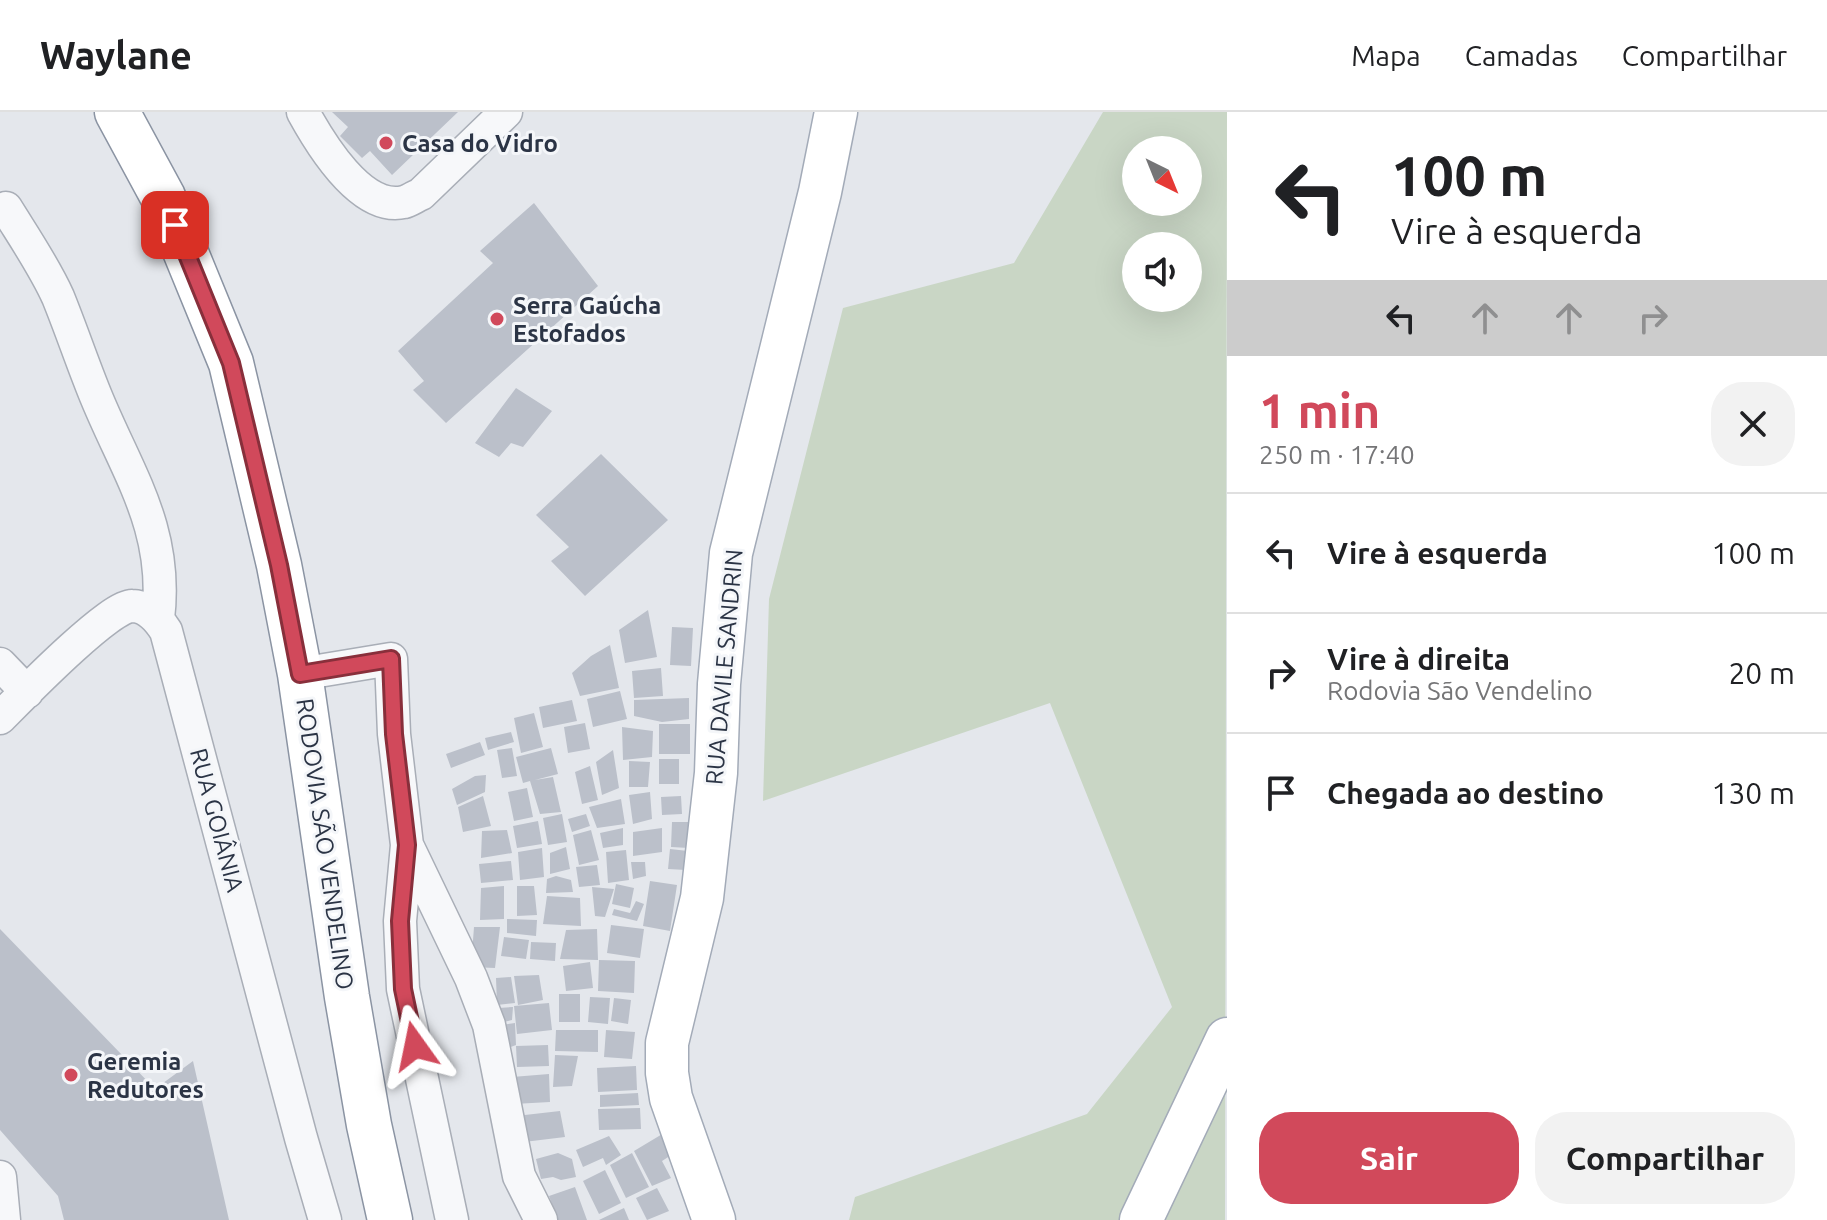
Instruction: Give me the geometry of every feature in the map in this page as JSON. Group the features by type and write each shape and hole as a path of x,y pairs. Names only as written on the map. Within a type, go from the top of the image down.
{"highway":[{"name":"RODOVIA SÃO VENDELINO","path":"117,112 163,197 231,363 279,565 300,674 347,997 369,1125 390,1220"}],"main road":[{"name":"RUA DAVILE SANDRIN","path":"714,1220 671,1098 667,1043 702,898 716,773 719,684 731,553 820,192 836,112"},
{"path":"1141,1220 1227,1039"}],"street":[{"path":"303,112 321,145 363,193 383,202 404,202 421,194 506,112"},
{"path":"6,208 57,295 96,397 135,481 160,566 158,619"},
{"path":"0,718 99,624 118,611 131,605 146,610 158,619"},
{"name":"RUA GOIÂNIA","path":"158,619 166,631 325,1220"},
{"path":"300,674 391,659 394,734 407,845 400,921 403,989 452,1220"},
{"path":"0,664 27,692"},
{"path":"407,845 471,978 489,1025 519,1176 541,1220"},
{"path":"0,1177 4,1220"}],"green space":[{"path":"1103,112 1227,112 1225,1220 849,1220 855,1197 1087,1114 1172,1007 1050,703 763,801 769,599 843,308 1014,263"}],"building":[{"name":"Casa do Vidro","path":"332,112 458,112 392,175 370,151 362,158 340,136 348,127"},
{"name":"Serra Gaúcha Estofados","path":"534,203 598,286 446,423 413,390 424,381 398,351 493,263 480,251"},
{"path":"516,388 552,411 523,447 511,443 499,457 475,443"},
{"path":"601,454 668,520 585,596 551,561 569,547 536,515"},
{"path":"648,610 657,657 625,663 619,630"},
{"path":"672,627 693,628 691,666 670,665"},
{"path":"610,645 619,688 580,696 572,673 591,656"},
{"path":"661,668 663,696 634,698 632,671"},
{"path":"620,691 627,719 593,727 587,699"},
{"path":"689,698 689,719 662,722 634,716 634,700"},
{"path":"572,700 577,721 543,728 539,707"},
{"path":"534,713 543,747 521,753 514,718"},
{"path":"585,723 590,749 568,753 564,727"},
{"path":"659,724 690,724 690,754 659,754"},
{"path":"622,727 653,731 652,757 623,760"},
{"path":"511,732 514,742 488,750 485,738"},
{"path":"480,742 485,755 451,768 446,754"},
{"path":"512,748 517,776 502,778 497,750"},
{"path":"551,748 558,774 535,780 553,777 561,812 540,814 530,781 523,783 516,757"},
{"path":"613,750 619,788 602,795 596,762"},
{"path":"659,759 679,759 679,784 659,784"},
{"path":"629,761 650,762 648,787 629,787"},
{"path":"590,766 598,800 582,804 575,772"},
{"path":"486,775 485,792 457,805 452,789 475,776"},
{"path":"527,788 533,817 514,821 508,792"},
{"path":"650,792 652,819 633,824 629,795"},
{"path":"483,796 491,826 463,832 458,807"},
{"path":"681,796 682,814 662,815 661,797"},
{"path":"621,799 625,824 597,828 589,807"},
{"path":"562,814 567,842 548,845 543,818"},
{"path":"586,814 590,826 572,832 568,819"},
{"path":"538,821 542,844 517,848 513,826"},
{"path":"672,822 690,822 689,848 671,847"},
{"path":"623,828 623,845 603,848 600,833"},
{"path":"662,828 662,852 633,856 633,832"},
{"path":"507,830 512,853 481,858 482,831"},
{"path":"591,830 599,860 579,865 573,835"},
{"path":"566,847 570,869 550,874 550,853"},
{"path":"542,848 544,877 520,880 518,852"},
{"path":"670,849 688,851 686,870 668,869"},
{"path":"626,850 629,880 608,883 606,852"},
{"path":"511,861 513,880 481,883 479,864"},
{"path":"631,862 645,862 646,876 633,879"},
{"path":"597,865 600,885 579,887 576,867"},
{"path":"556,876 571,880 573,892 546,893 547,879"},
{"path":"650,881 677,885 670,931 643,926"},
{"path":"616,884 634,888 630,908 612,904"},
{"path":"504,886 504,919 480,920 481,888"},
{"path":"517,886 534,886 537,915 517,916"},
{"path":"592,887 614,889 605,917 595,916"},
{"path":"547,896 580,898 581,926 543,924"},
{"path":"636,901 644,904 637,921 612,915 614,909 630,913"},
{"path":"507,919 537,920 536,936 507,933"},
{"path":"611,925 644,929 640,958 607,953"},
{"path":"474,927 500,927 495,968 471,967"},
{"name":"Geremia Redutores","path":"0,929 155,1089 193,1061 229,1220 64,1220 58,1196 0,1130"},
{"path":"597,929 598,960 560,959 566,930"},
{"path":"504,937 529,940 526,959 501,956"},
{"path":"531,942 556,943 555,961 530,959"},
{"path":"599,960 635,961 634,993 598,991"},
{"path":"590,962 593,988 566,991 563,966"},
{"path":"539,975 543,1000 518,1005 514,976"},
{"path":"511,977 515,1003 497,1005 496,978"},
{"path":"559,994 580,994 580,1022 559,1022"},
{"path":"590,997 610,998 608,1024 588,1022"},
{"path":"614,998 631,1000 628,1024 611,1021"},
{"path":"549,1003 552,1030 517,1034 514,1006"},
{"path":"513,1007 512,1020 500,1023 498,1008"},
{"path":"515,1023 516,1045 503,1050 501,1025"},
{"path":"556,1030 598,1030 598,1052 555,1051"},
{"path":"606,1030 635,1032 632,1059 604,1057"},
{"path":"548,1045 549,1066 517,1067 516,1046"},
{"path":"555,1055 578,1056 572,1086 553,1087"},
{"path":"636,1066 637,1090 598,1092 597,1068"},
{"path":"549,1074 550,1102 514,1104 512,1077"},
{"path":"638,1093 639,1105 600,1107 600,1095"},
{"path":"640,1108 641,1129 599,1130 598,1109"},
{"path":"560,1111 565,1137 524,1142 516,1116"},
{"path":"664,1133 673,1154 662,1161 671,1178 652,1186 634,1151"},
{"path":"609,1136 621,1155 606,1165 603,1158 583,1167 576,1150"},
{"path":"558,1153 572,1159 576,1177 541,1179 536,1159"},
{"path":"632,1153 649,1187 626,1198 610,1165"},
{"path":"605,1170 621,1203 599,1214 583,1181"},
{"path":"575,1187 587,1220 558,1220 549,1196"},
{"path":"657,1188 669,1211 647,1220 636,1198"},
{"path":"624,1208 629,1220 599,1220"}],"place":[{"name":"Casa do Vidro","path":"386,143"},
{"name":"Serra Gaúcha Estofados","path":"497,319"},
{"name":"Geremia Redutores","path":"71,1075"}],"route":[{"path":"175,225 231,363 279,565 300,674 391,659 394,734 407,845 400,921 403,989 415,1046"}]}
